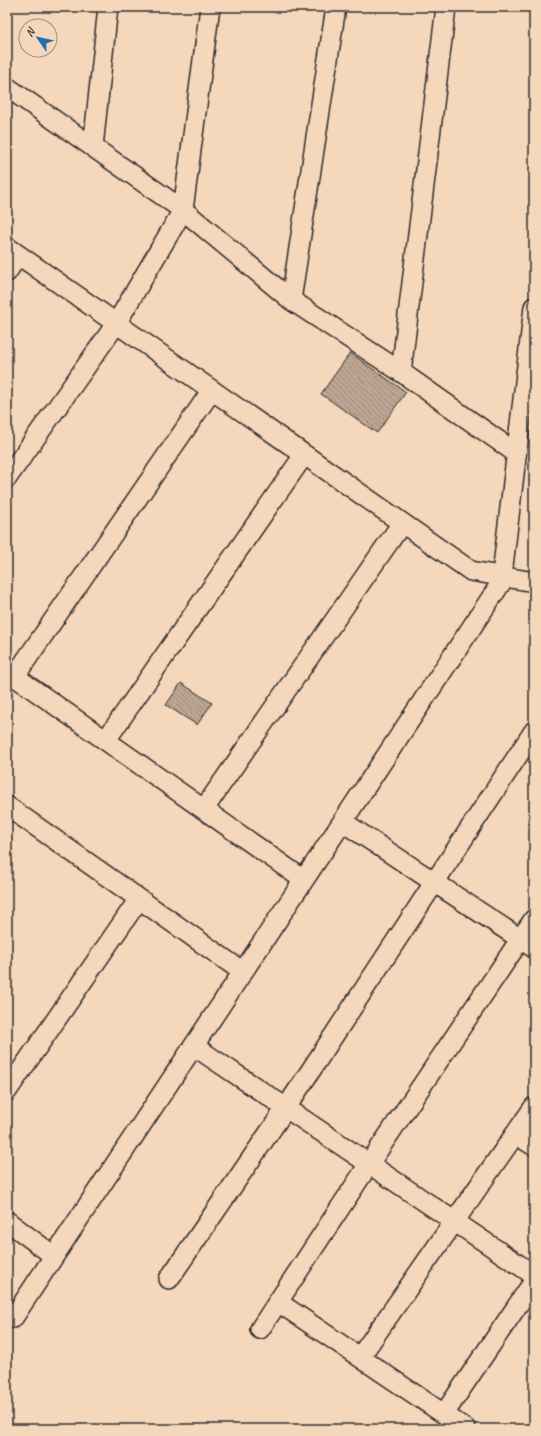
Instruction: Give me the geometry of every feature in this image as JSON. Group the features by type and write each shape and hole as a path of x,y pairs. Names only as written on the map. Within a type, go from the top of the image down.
{"street":[{"path":"93,147 108,7"},
{"path":"7,478 116,324 183,210 210,7"},
{"path":"291,300 336,7"},
{"path":"401,372 446,7"},
{"path":"7,87 183,210 291,300 401,372 516,453"},
{"path":"7,272 13,251 471,571 534,582"},
{"path":"7,1319 13,1318 501,583 534,307"},
{"path":"212,390 11,674 304,880"},
{"path":"106,740 304,455"},
{"path":"204,809 402,523"},
{"path":"169,1279 286,1108 534,731"},
{"path":"7,806 243,972"},
{"path":"343,822 527,944"},
{"path":"7,1091 139,899"},
{"path":"260,1329 369,1164 527,944 534,919"},
{"path":"194,1046 534,1275"},
{"path":"360,1357 534,1107"},
{"path":"515,1134 534,1146"},
{"path":"7,1221 54,1256"},
{"path":"444,1414 534,1281"},
{"path":"278,1302 466,1429"}],"building":[{"path":"350,353 406,392 377,433 321,394"},
{"path":"181,683 212,703 197,725 166,705"}]}
